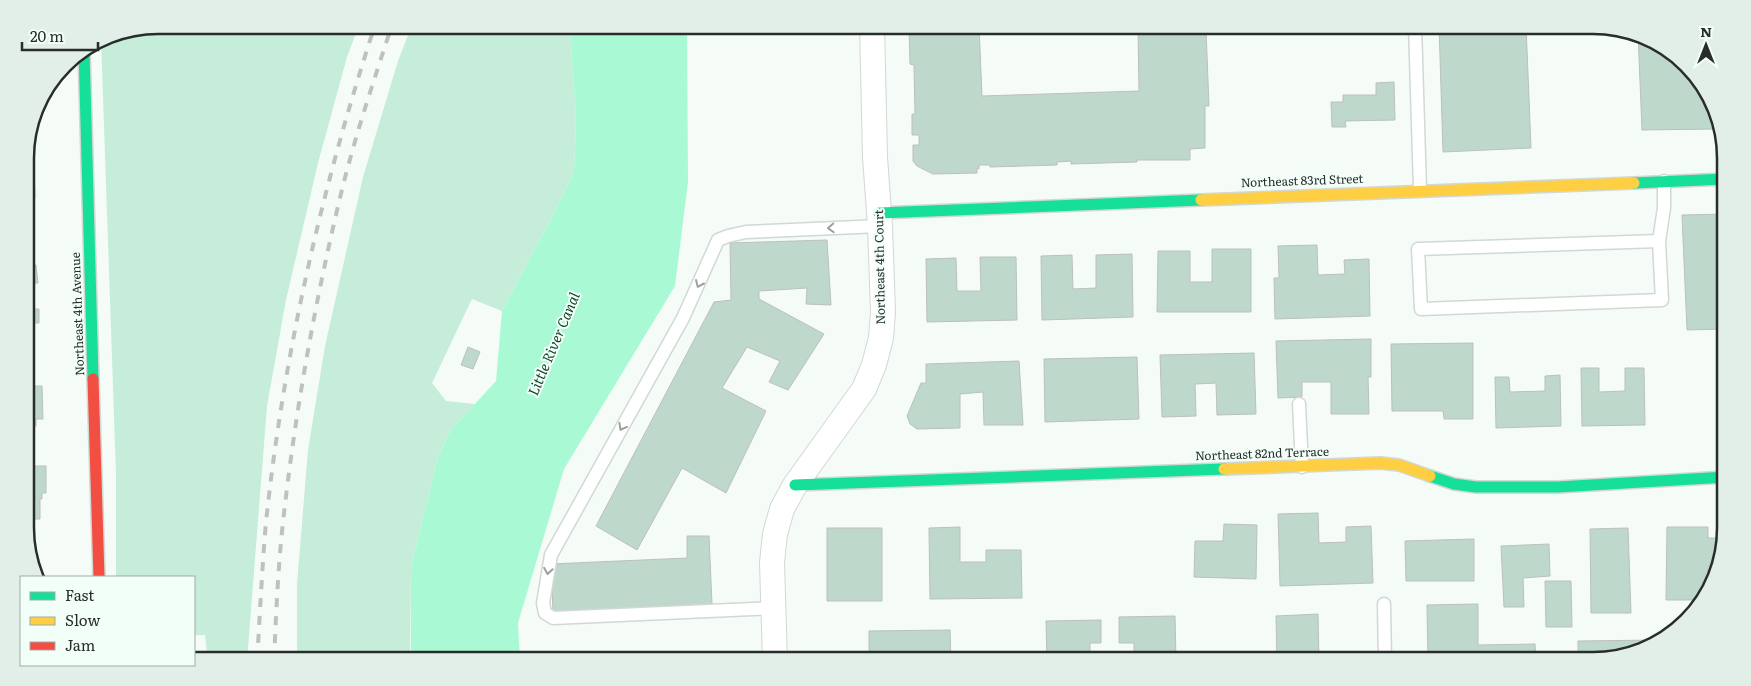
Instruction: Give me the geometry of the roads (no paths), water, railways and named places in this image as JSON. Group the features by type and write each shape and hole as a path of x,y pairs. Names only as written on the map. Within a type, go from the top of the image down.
{"street":[{"name":"Northeast 4th Court","path":"775,652 772,556 775,534 782,509 796,484 867,383 874,366 881,338 883,312 880,219 875,157 872,34"},
{"name":"Northeast 4th Avenue","path":"84,58 99,576"},
{"name":"Northeast 83rd Street","path":"880,219 1420,190 1717,179"},
{"name":"Northeast 82nd Terrace","path":"796,484 1380,463 1399,465 1454,484 1476,487 1558,488 1717,478"}],"lane":[{"path":"1415,34 1420,190"},
{"path":"1659,241 1418,249 1421,309 1662,300 1659,241 1664,208 1664,181"},
{"path":"773,608 554,618 545,612 543,603 551,555 684,318 718,240 746,232 880,219"},
{"path":"1299,404 1302,467"},
{"path":"1384,604 1385,652"}],"water":[{"name":"Little River Canal","path":"571,34 687,34 688,182 675,286 564,469 518,623 520,652 411,652 411,568 438,457 450,431 496,381 502,311 574,172 576,120"}],"railway":[{"path":"258,652 266,522 283,395 294,333 307,270 338,147 372,34"},
{"path":"274,652 278,574 283,522 293,441 313,321 351,157 389,34"}]}
